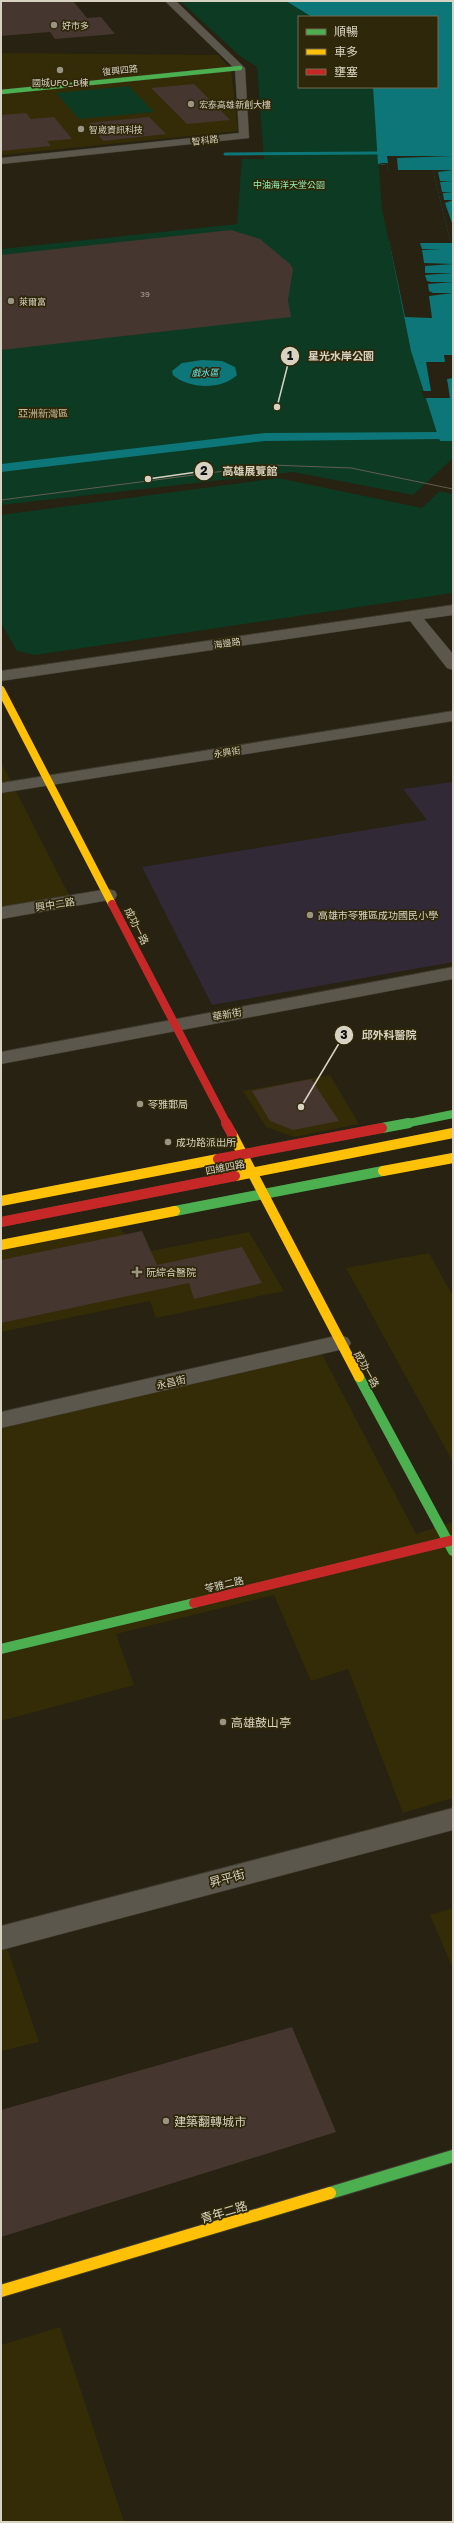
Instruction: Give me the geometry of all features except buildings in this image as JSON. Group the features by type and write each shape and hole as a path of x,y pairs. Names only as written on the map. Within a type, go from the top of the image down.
{"street":[{"path":"170,1 240,68"},
{"name":"復興四路","path":"1,92 240,68"},
{"name":"智科路","path":"1,161 245,136 240,68"},
{"name":"海邊路","path":"1,676 453,610"},
{"path":"413,615 453,665"},
{"name":"成功一路","path":"1,690 253,1172 340,1343 450,1540 453,1551"},
{"name":"永興街","path":"1,788 453,716"},
{"name":"興中二路","path":"1,913 108,896"},
{"name":"華新街","path":"1,1058 175,1024 453,973"},
{"name":"四維四路","path":"1,1201 453,1114"},
{"name":"四維四路","path":"1,1222 453,1133"},
{"path":"1,1245 453,1158"},
{"name":"永昌街","path":"1,1420 340,1343"},
{"name":"苓雅二路","path":"1,1649 450,1540"},
{"name":"昇平街","path":"1,1938 453,1819"},
{"name":"青年二路","path":"1,2291 453,2156"}],"shaded area":[{"path":"1,53 218,55 231,70 238,131 1,155"},
{"path":"1,762 69,895 1,906"},
{"name":"高雄市苓雅區成功國民小學","path":"453,782 453,962 212,1005 142,867 427,820 403,789"},
{"path":"330,1075 359,1124 294,1137 266,1127 243,1091"},
{"name":"阮綜合醫院","path":"116,1223 140,1253 249,1232 284,1291 156,1318 150,1301 1,1332 1,1249"},
{"path":"429,1253 453,1296 453,1462 346,1268"},
{"path":"322,1354 416,1534 453,1522 453,1798 403,1813 348,1669 311,1681 274,1595 116,1634 134,1685 1,1721 1,1428"},
{"path":"453,1908 453,1969 430,1915"},
{"path":"1,1930 39,2042 1,2051"},
{"path":"60,2327 124,2522 1,2522 1,2345"}],"green space":[{"name":"中油海洋天堂公園","path":"180,1 286,1 310,16 298,16 298,88 373,88 382,209 406,322 440,441 453,441 453,458 413,495 293,472 1,505 1,249 237,224 242,159 264,159 257,67 240,56"},
{"path":"129,86 154,112 79,119 56,93"},
{"path":"278,478 422,508 440,491 453,494 453,593 35,655 17,651 1,623 1,515"}],"water":[{"path":"286,1 453,1 453,441 440,441 438,436 411,351 389,240 450,240 433,171 389,171 387,165 378,164 373,88 438,88 438,16 310,16"},
{"name":"戲水區","path":"202,360 222,361 235,367 237,375 231,380 223,383 205,386 187,383 179,380 173,375 172,371 182,363"}],"pier":[{"path":"387,156 453,156 397,158 398,170 453,170 438,172 440,181 453,181 440,182 442,192 453,192 443,193 444,200 453,200 445,203 453,226 453,243 420,243 422,249 441,250 422,250 424,263 453,264 425,266 425,273 453,273 425,275 427,281 431,282 453,282 428,284 429,291 433,293 453,293 429,296 432,318 405,317 389,240 450,240 433,171 389,171 387,165 378,163 388,163"},
{"path":"444,355 453,355 453,378 447,379 450,398 424,398 421,391 431,391 426,362 445,362"}],"waterway":[{"path":"225,154 377,153"},
{"path":"1,468 265,437 438,436"}],"tram line":[{"path":"1,500 271,465 351,468 453,489"}],"traffic: fast":[{"path":"1,92 240,68"},
{"path":"382,1128 453,1114"},
{"path":"175,1211 383,1171"},
{"path":"359,1377 453,1551"},
{"path":"1,1649 194,1603"},
{"path":"330,2193 453,2156"}],"traffic: slow":[{"path":"1,690 112,904"},
{"path":"235,1176 453,1133"},
{"path":"232,1134 359,1377"},
{"path":"383,1171 453,1158"},
{"path":"1,1201 218,1159"},
{"path":"1,1245 175,1211"},
{"path":"1,2291 330,2193"}],"traffic: jam":[{"path":"112,904 232,1134"},
{"path":"218,1159 382,1128"},
{"path":"1,1222 235,1176"},
{"path":"194,1603 453,1540"}],"place":[{"name":"好市多","path":"54,25"},
{"name":"國城UFO_B棟","path":"60,70"},
{"name":"宏泰高雄新創大樓","path":"191,104"},
{"name":"智崴資訊科技","path":"81,129"},
{"name":"萊爾富","path":"11,301"},
{"name":"星光水岸公園","path":"277,407"},
{"name":"高雄展覽館","path":"148,479"},
{"name":"高雄市苓雅區成功國民小學","path":"310,915"},
{"name":"苓雅郵局","path":"140,1104"},
{"name":"邱外科醫院","path":"301,1107"},
{"name":"成功路派出所","path":"168,1142"},
{"name":"阮綜合醫院","path":"137,1272"},
{"name":"高雄鼓山亭","path":"223,1722"},
{"name":"建築翻轉城市","path":"166,2121"}],"district":[{"name":"亞洲新灣區","path":"43,413"}]}
